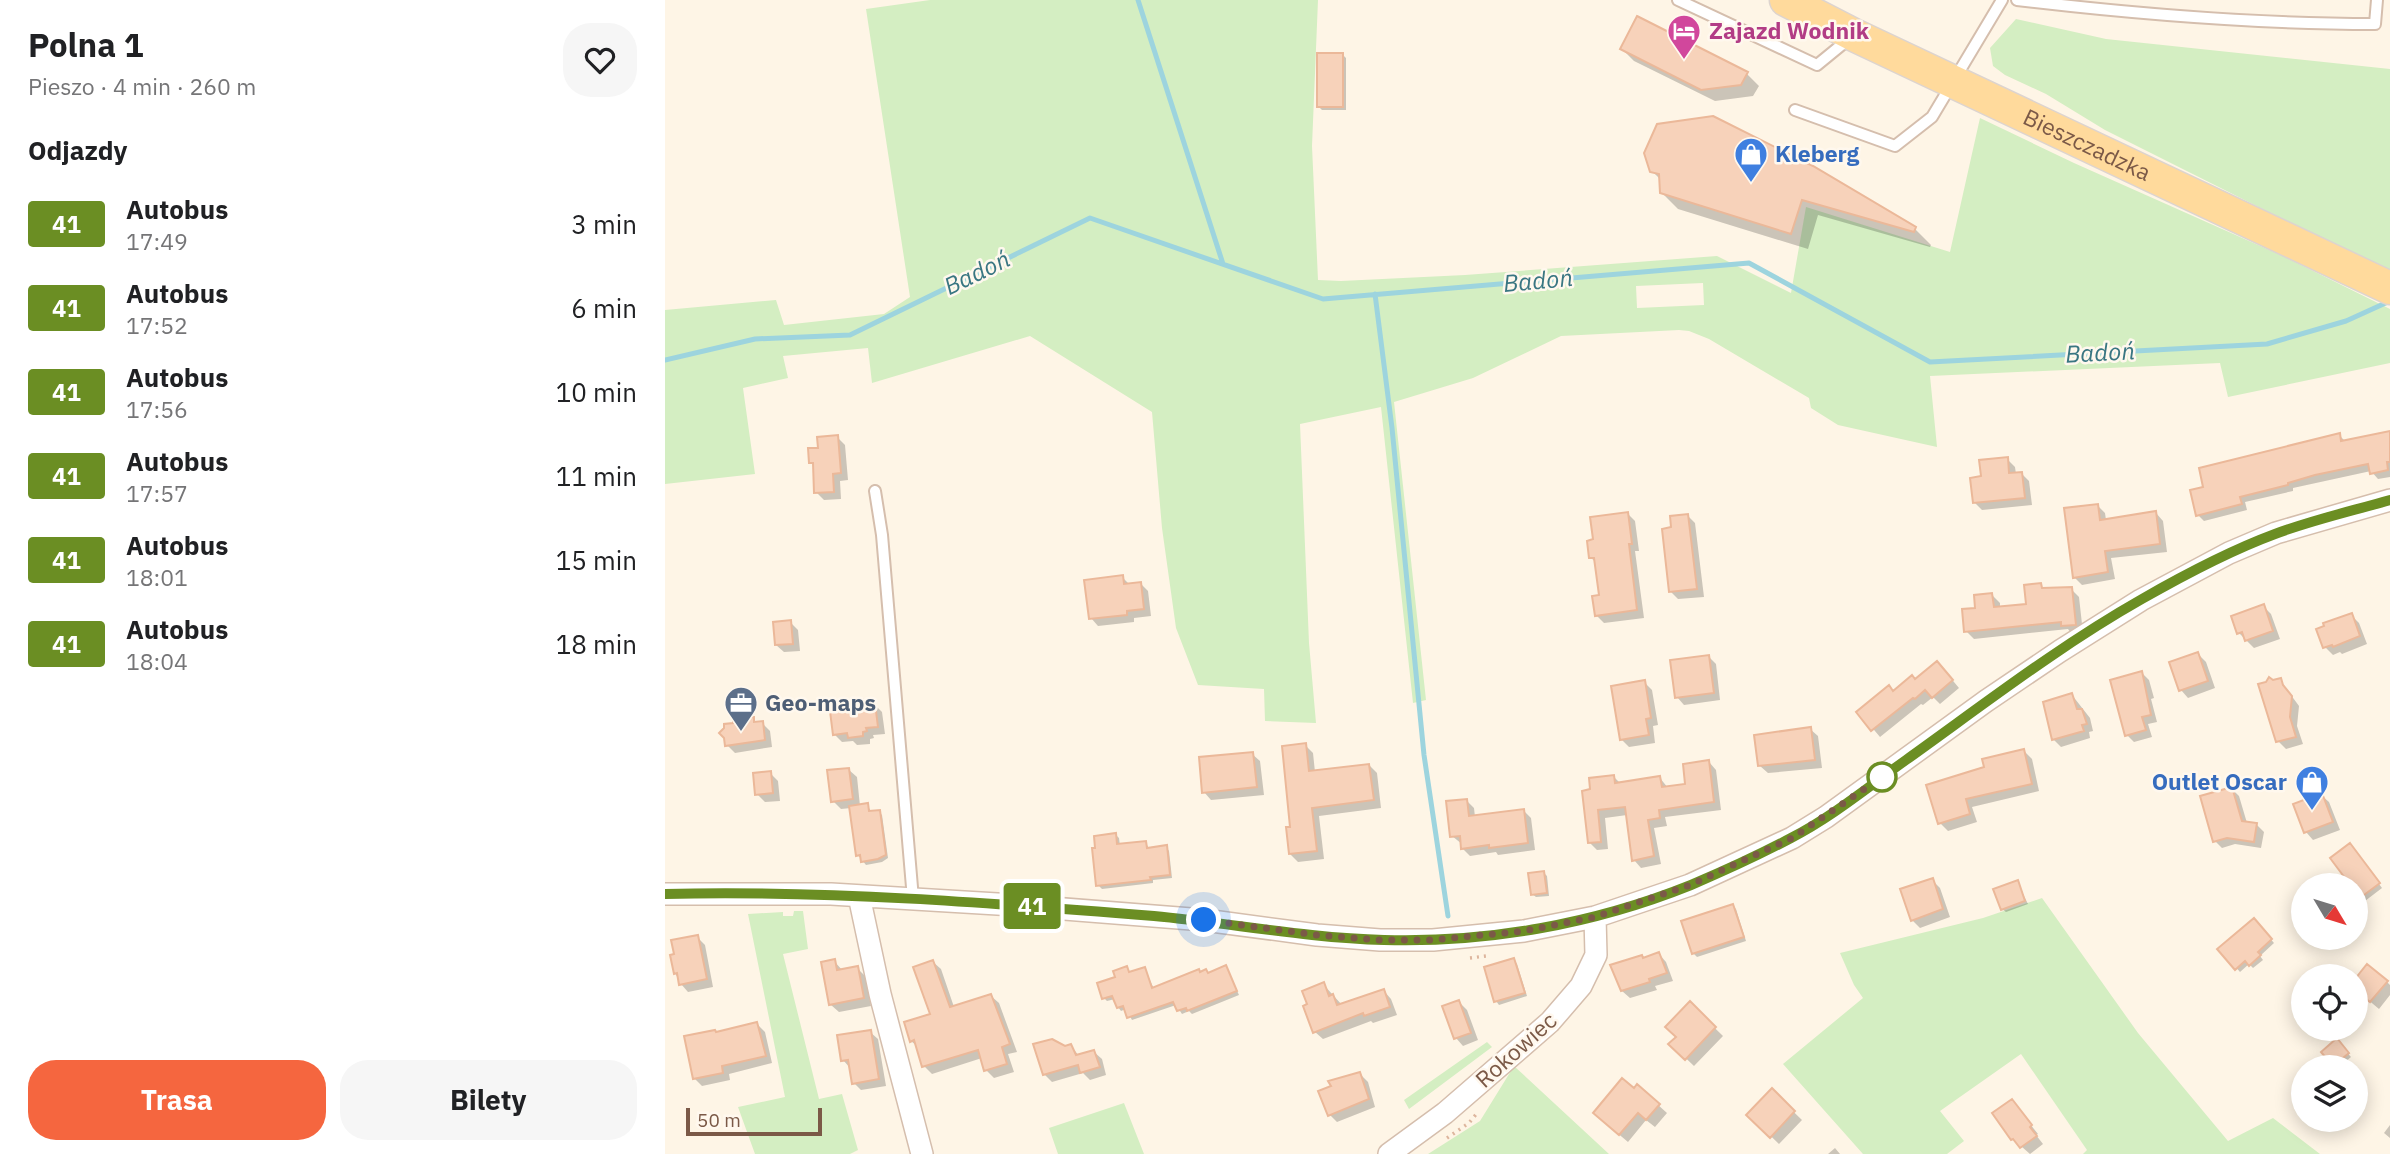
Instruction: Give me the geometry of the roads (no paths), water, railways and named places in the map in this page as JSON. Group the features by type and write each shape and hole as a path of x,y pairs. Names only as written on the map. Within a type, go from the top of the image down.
{"main road":[{"name":"Bieszczadzka","path":"1786,0 1854,35 2382,284"}],"street":[{"path":"665,894 913,898 1204,920 1317,935 1380,940 1433,940 1524,931 1595,917 1690,885 1792,838 1826,817 2060,651 2141,600 2229,553 2276,533 2390,500"},
{"path":"859,896 880,994 922,1154"},
{"name":"Rokowiec","path":"1389,1154 1445,1113 1551,1022 1581,986 1596,955 1595,917"}],"lane":[{"path":"1678,0 1817,65 1854,35"},
{"path":"1795,110 1895,146 1932,117 2002,0"},
{"path":"2017,0 2090,8 2350,24 2375,24 2377,0"},
{"path":"875,491 883,548 913,898"}],"waterway":[{"path":"1138,0 1223,264"},
{"name":"Badoń","path":"665,360 755,339 850,335 1090,218 1323,299 1749,263 1930,362 2267,344 2346,321 2390,301"},
{"path":"1375,294 1392,428 1424,755 1448,916"}],"place":[{"name":"Zajazd Wodnik","path":"1684,61"},
{"name":"Kleberg","path":"1751,184"},
{"name":"Geo-maps","path":"741,733"},
{"name":"Outlet Oscar","path":"2312,812"}]}
